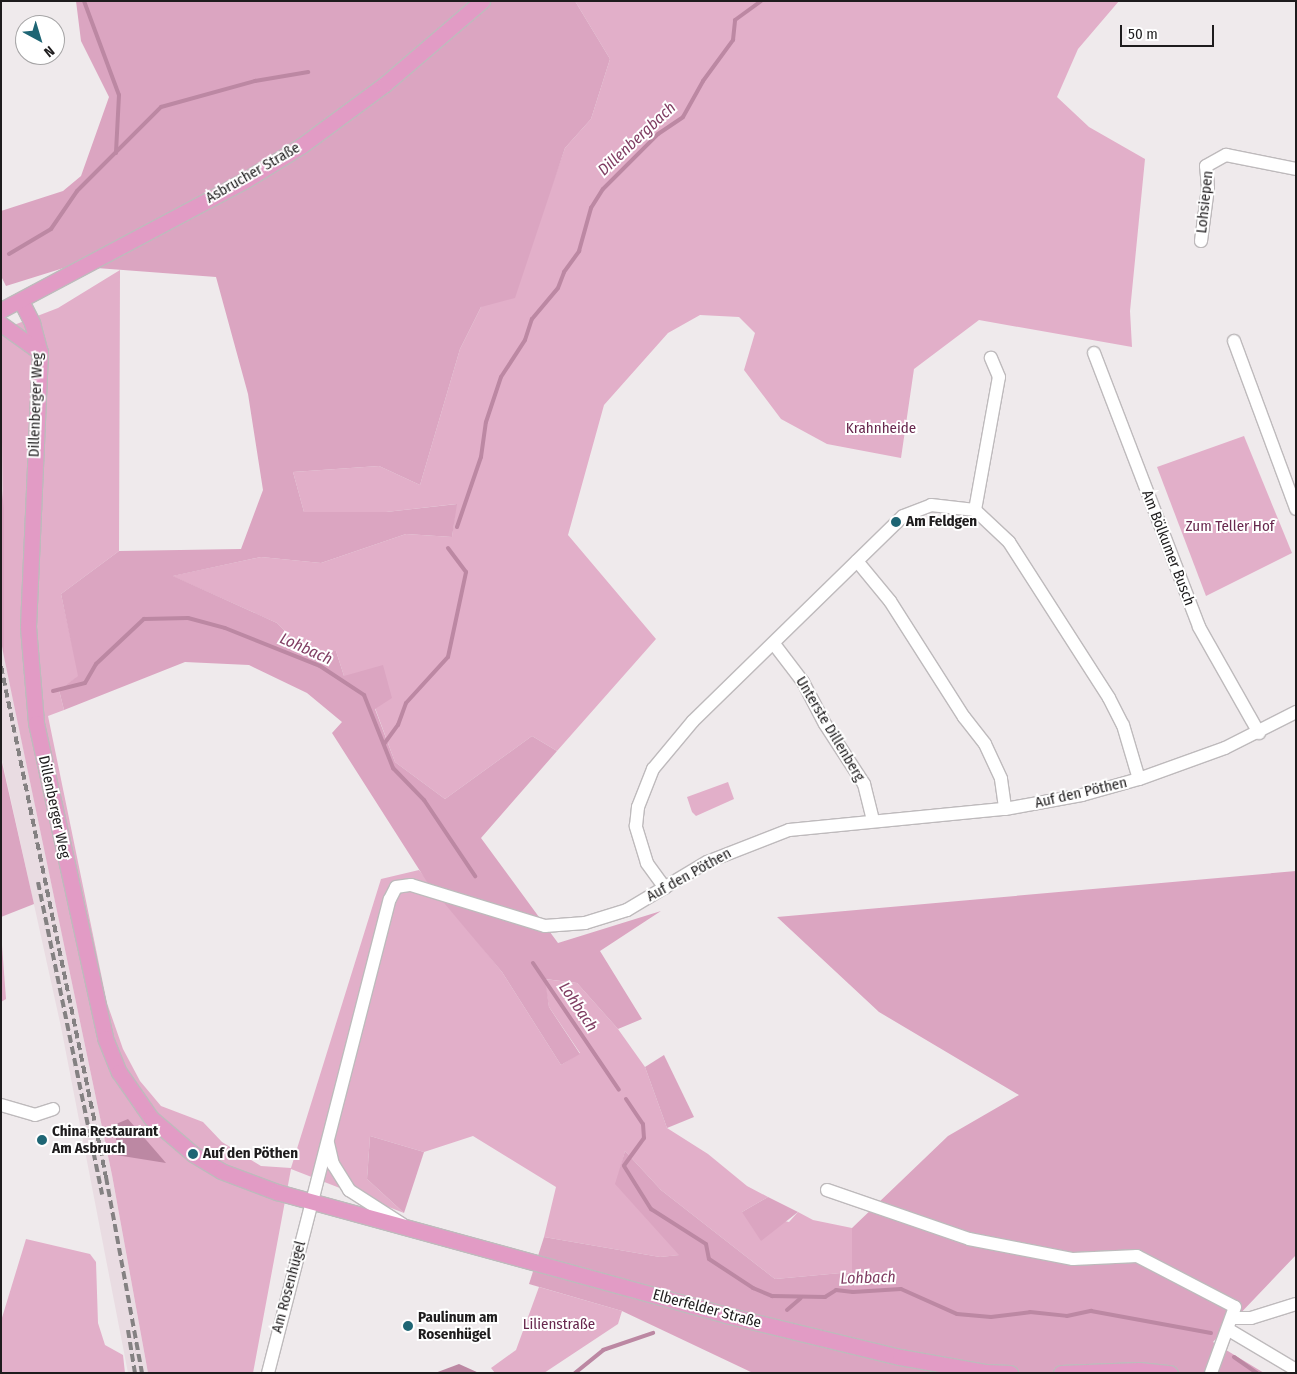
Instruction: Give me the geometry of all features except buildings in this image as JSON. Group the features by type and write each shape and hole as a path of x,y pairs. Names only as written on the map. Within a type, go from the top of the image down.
{"main road":[{"name":"Asbrucher Straße","path":"1,310 244,181 301,146 377,90 482,1"},
{"name":"Dillenberger Weg","path":"21,301 32,323 40,352 28,626 29,667 36,723 97,1009 119,1072 151,1118 193,1154 250,1182 311,1201"},
{"path":"1,324 40,352"},
{"name":"Elberfelder Straße","path":"311,1201 726,1315 900,1357 985,1372 1010,1373"},
{"path":"1060,1373 1139,1370 1170,1373"}],"street":[{"name":"Lohsiepen","path":"1200,240 1208,188 1206,166 1226,155 1296,169"},
{"path":"1234,341 1296,509"},
{"name":"Am Bölkumer Busch","path":"1094,353 1199,627 1259,733"},
{"path":"974,510 982,482 999,377 991,358"},
{"path":"665,888 647,863 640,845 636,826 643,789 653,769 693,721 903,516 930,505 974,510 1009,542 1079,653 1094,671 1123,725 1139,779"},
{"path":"857,561 890,601 964,717 985,744 1001,779 1005,808"},
{"name":"Unterste Dillenberg","path":"774,644 804,682 825,724 864,784 873,819"},
{"name":"Auf den Pöthen","path":"311,1201 390,899 396,887 411,885 545,926 585,923 627,910 708,862 763,838 806,827 873,819 1005,808 1082,796 1139,779 1259,733 1296,712"},
{"path":"1,1105 36,1114 53,1109"},
{"name":"Elberfelder Straße","path":"327,1140 333,1164 350,1190 407,1227"},
{"path":"827,1190 969,1239 1073,1259 1137,1256 1235,1307 1211,1373"},
{"name":"Am Rosenhügel","path":"268,1373 311,1201"},
{"path":"1230,1324 1280,1311 1296,1304"},
{"path":"1230,1324 1296,1370"}],"shaded area":[{"path":"76,1 575,1 610,59 591,119 565,148 515,298 481,307 460,349 420,485 379,466 293,472 304,512 386,512 457,504 452,537 406,534 321,563 261,557 173,576 277,623 305,651 336,651 344,676 383,665 392,698 375,709 395,762 445,799 532,736 557,751 481,838 558,943 661,911 600,951 642,1019 618,1029 577,983 545,979 549,1007 580,1054 561,1065 502,972 429,885 332,733 342,722 307,693 249,665 185,662 64,710 59,690 78,676 61,594 119,551 241,549 263,490 248,394 216,277 70,266 6,286 1,276 1,211 63,191 81,176 109,97 81,41"},
{"path":"1,482 4,509 4,657 1,641"},
{"path":"1,641 112,1175 148,1373 128,1373 61,1027 1,755"},
{"path":"1,758 34,904 1,917"},
{"path":"1296,871 1296,1255 1213,1342 1264,1373 753,1373 622,1311 529,1284 544,1237 660,1257 679,1255 615,1184 625,1151 661,1190 775,1279 852,1272 852,1228 948,1136 1019,1095 879,1012 777,917"},
{"path":"664,1055 694,1117 667,1128 645,1067"},
{"path":"128,1119 166,1163 116,1155 116,1124"},
{"path":"370,1136 424,1152 404,1213 367,1179"},
{"path":"768,1197 798,1212 761,1241 742,1212"},
{"path":"459,1364 479,1373 435,1373"}],"green space":[{"name":"Krahnheide","path":"575,1 1119,1 1078,49 1057,97 1089,127 1145,159 1130,311 1132,347 979,320 914,369 901,458 827,444 781,419 744,370 755,333 739,317 700,315 668,333 604,405 568,535 656,639 557,751 532,736 445,799 395,762 375,708 344,676 336,651 305,651 277,623 172,576 261,557 321,563 406,534 452,537 456,504 386,512 304,512 293,472 379,466 420,485 460,349 481,307 543,210 565,148 591,119 610,59"},
{"path":"120,270 119,551 61,594 79,676 59,690 64,710 48,716 107,1003 123,1049 140,1081 161,1106 203,1122 222,1142 261,1166 291,1168 381,879 419,870 502,972 561,1065 580,1053 549,1007 544,979 577,983 618,1029 645,1067 667,1128 708,1154 747,1186 768,1197 742,1212 789,1222 798,1212 813,1220 852,1228 852,1272 775,1279 661,1190 625,1151 616,1184 680,1255 660,1257 544,1237 556,1187 473,1136 424,1152 370,1136 367,1179 404,1213 291,1169 253,1373 148,1373 112,1175 4,657 1,330 58,308"},
{"name":"Zum Teller Hof","path":"1244,436 1292,553 1206,596 1157,467"},
{"path":"728,782 734,799 696,816 692,812 687,797"},
{"path":"1,932 6,999 1,1002"},
{"path":"26,1239 90,1254 96,1262 98,1323 105,1345 123,1355 125,1373 1,1373 1,1321"},
{"name":"Lilienstraße","path":"539,1287 622,1311 618,1324 544,1373 495,1373 491,1368 516,1350"}],"waterway":[{"path":"84,1 119,95 116,153"},
{"name":"Dillenbergbach","path":"457,527 481,457 486,422 501,377 525,340 532,319 558,288 564,272 579,251 591,208 603,189 658,134 683,117 703,81 733,40 735,20 761,1"},
{"path":"9,254 51,229 77,191 161,107 255,81 308,72"},
{"name":"Dillenbergbach","path":"384,744 398,725 406,703 448,657 466,572 448,548"},
{"name":"Lohbach","path":"53,691 85,683 96,664 144,619 188,618 225,628 320,666 364,695 393,768 424,800 475,876"},
{"name":"Lohbach","path":"533,963 619,1090"},
{"name":"Lohbach","path":"626,1099 643,1124 644,1138 624,1166 651,1209 706,1244 709,1259 753,1288 772,1296 825,1297 836,1290 853,1292 901,1289 957,1314 991,1317 1030,1312 1067,1316 1091,1311 1211,1333"},
{"path":"787,1310 801,1298"},
{"path":"575,1373 603,1350 653,1333"},
{"name":"Lohbach","path":"1234,1357 1257,1373"}],"railway":[{"path":"1,666 106,1177 142,1373"},
{"path":"38,882 102,1195"},
{"path":"128,1330 135,1373"}],"place":[{"name":"Am Feldgen","path":"896,522"},
{"name":"China Restaurant Am Asbruch","path":"42,1140"},
{"name":"Auf den Pöthen","path":"193,1154"},
{"name":"Paulinum am Rosenhügel","path":"408,1326"}]}
